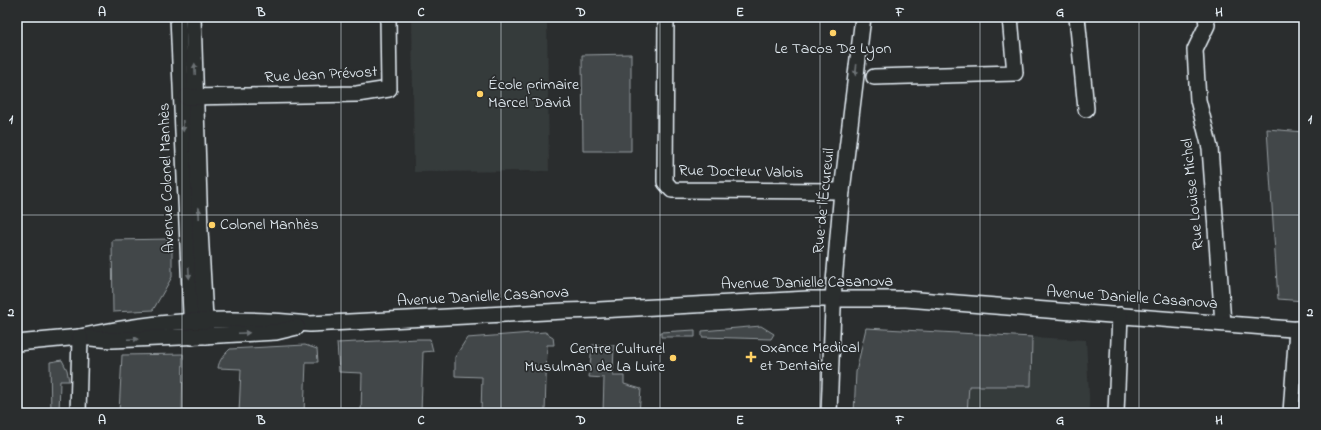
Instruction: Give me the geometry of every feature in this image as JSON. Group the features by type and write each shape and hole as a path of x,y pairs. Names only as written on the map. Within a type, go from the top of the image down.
{"street":[{"name":"Avenue Colonel Manhès","path":"178,17 189,97"},
{"name":"Avenue Colonel Manhès","path":"193,17 189,97 199,336"},
{"name":"Rue Jean Prévost","path":"189,97 357,94 389,89 388,17"},
{"name":"Rue Docteur Valois","path":"666,17 664,182 672,190 842,191"},
{"name":"Rue de l'Écureuil","path":"830,413 833,298 842,191 862,17"},
{"path":"874,77 1015,73 1010,17"},
{"path":"1077,17 1086,109"},
{"name":"Rue Louise Michel","path":"1206,17 1206,24 1195,50 1195,57 1198,100 1210,148 1223,323"},
{"name":"Avenue Danielle Casanova","path":"17,343 80,337 112,330 198,320 270,320 310,324 833,298 909,299 1300,329"},
{"path":"1116,413 1120,315"},
{"name":"Avenue Danielle Casanova","path":"80,337 112,340 276,332 310,324"},
{"path":"1291,413 1300,329"},
{"path":"78,413 80,337"}],"shaded area":[{"name":"École primaire Marcel David","path":"412,17 547,17 549,171 414,172"},
{"path":"631,54 631,151 583,151 582,55"},
{"path":"1267,129 1304,132 1304,228 1302,243 1304,244 1304,301 1278,299"},
{"path":"172,239 172,277 153,310 113,312 112,240"},
{"path":"761,326 774,334 771,339 702,337 702,331"},
{"path":"866,328 1032,337 1031,386 969,386 967,413 854,413 856,372"},
{"path":"695,330 695,337 661,337 661,332"},
{"path":"545,332 553,337 554,345 547,345 545,413 481,413 482,377 455,376 455,357 467,338"},
{"path":"1032,337 1086,340 1089,413 967,413 968,386 1031,386"},
{"path":"430,339 433,351 423,352 421,413 361,413 362,373 339,372 337,343"},
{"path":"305,345 317,349 318,362 306,362 304,413 239,413 241,369 218,368 221,360 228,351 230,349"},
{"path":"592,345 614,345 613,376 624,376 624,384 641,389 639,413 603,413 604,378 589,377"},
{"path":"183,354 182,413 119,413 122,355"},
{"path":"62,360 67,370 69,381 60,381 59,413 51,413 50,362"}],"place":[{"name":"Le Tacos De Lyon","path":"833,33"},
{"name":"École primaire Marcel David","path":"480,94"},
{"name":"Colonel Manhès","path":"212,225"},
{"name":"Oxance Medical et Dentaire","path":"751,357"},
{"name":"Centre Culturel Musulman de La Luire","path":"673,358"}]}
